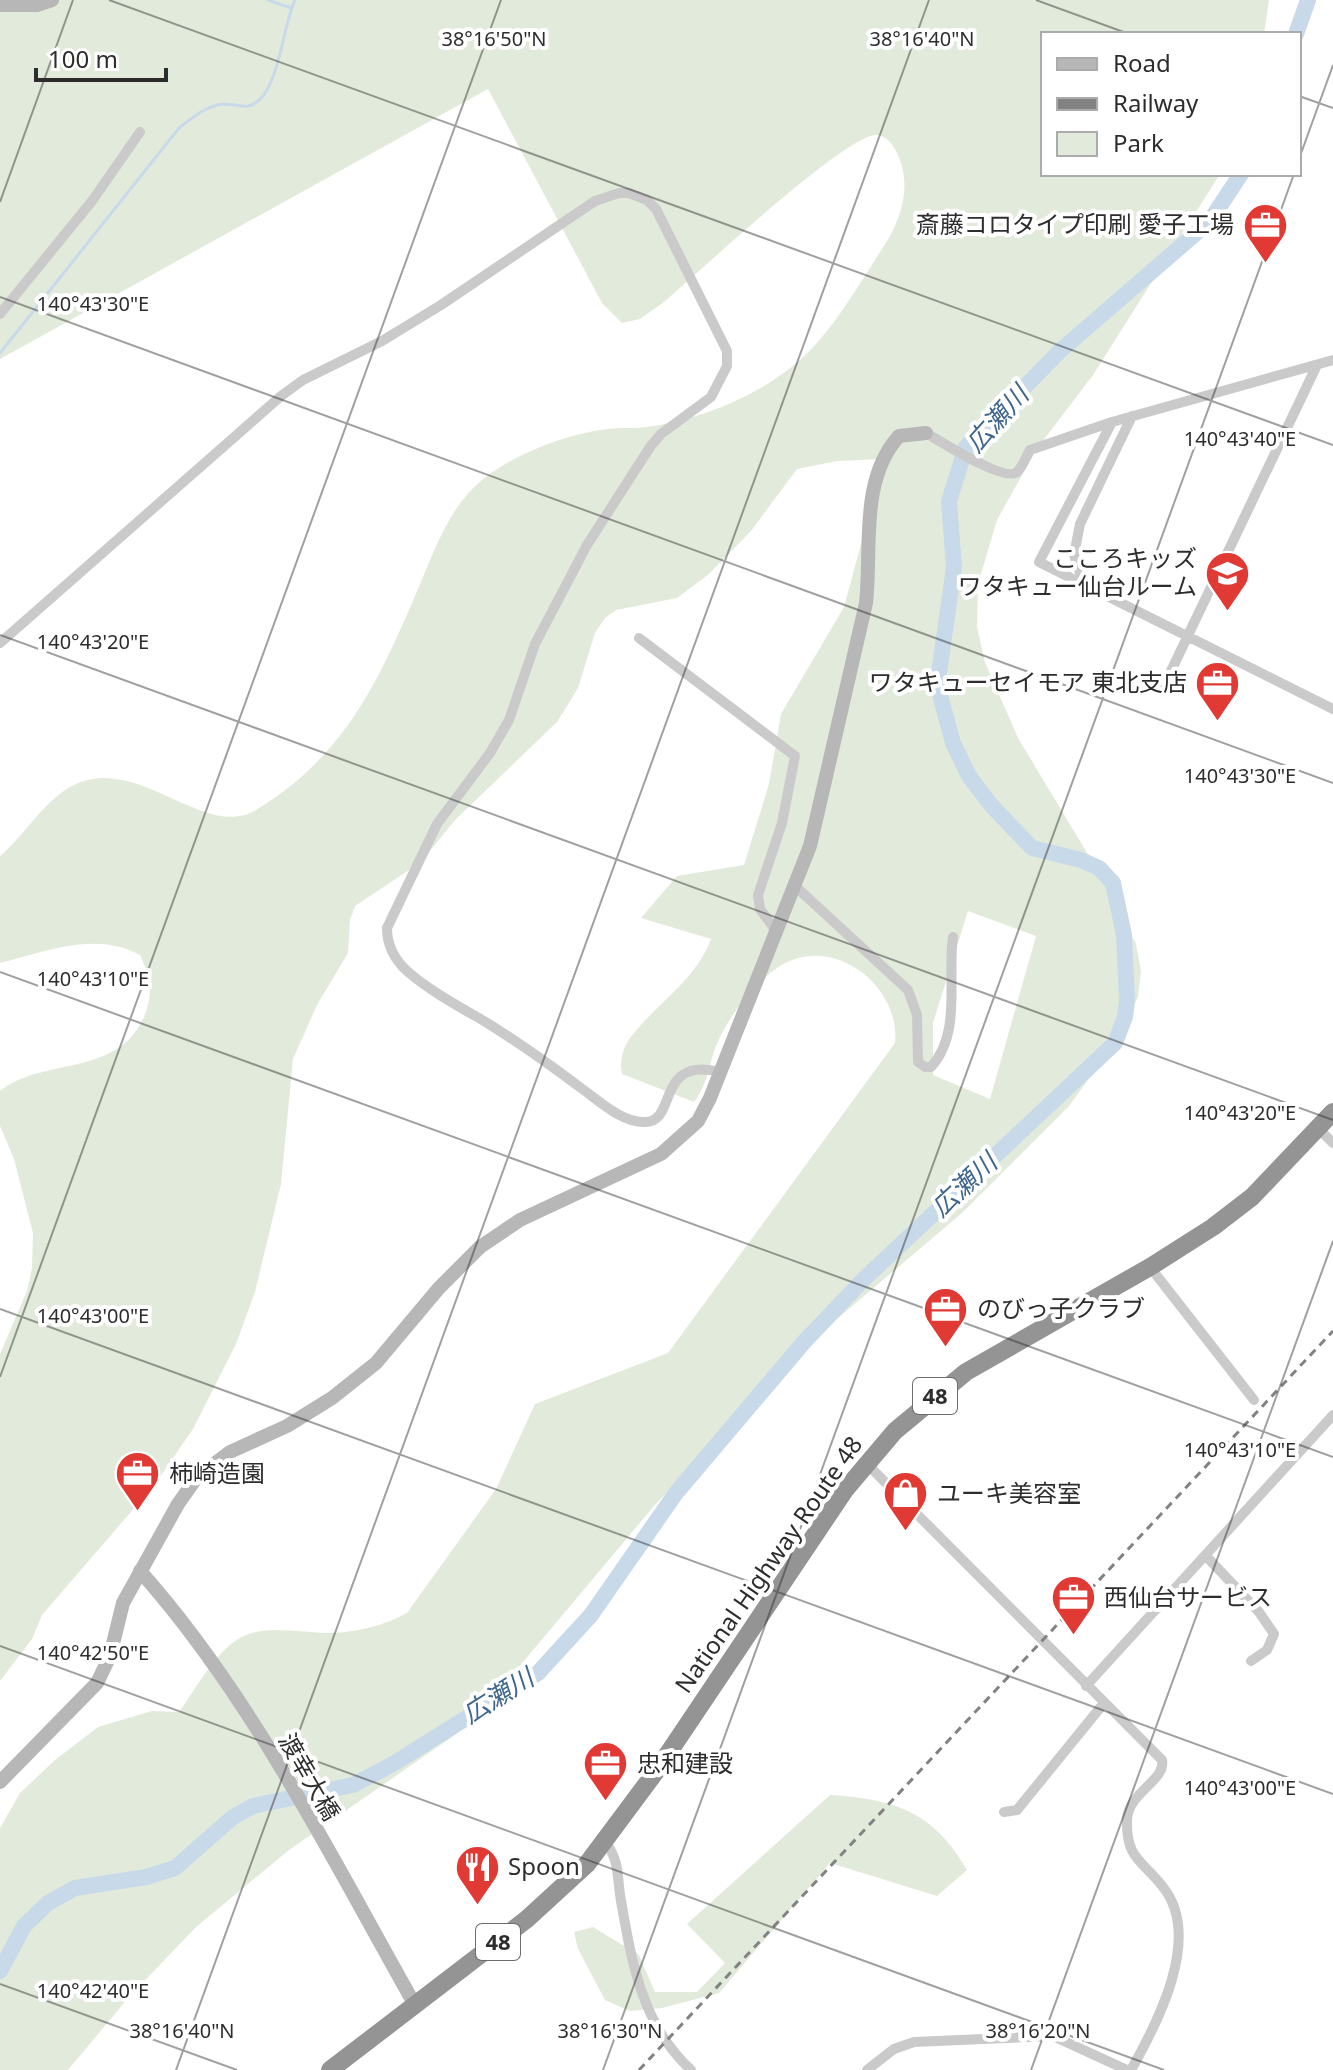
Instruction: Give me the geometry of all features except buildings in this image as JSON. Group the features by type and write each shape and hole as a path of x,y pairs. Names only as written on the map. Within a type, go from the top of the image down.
{"highway":[{"name":"National Highway Route 48","path":"330,2070 559,1892 606,1843 800,1554 866,1463 903,1423 966,1372 1150,1267 1252,1197 1333,1112"}],"street":[{"path":"0,5 37,5 52,0"},
{"path":"0,314 92,201 140,132"},
{"path":"0,643 303,380 382,341 441,305 595,201 629,193 647,200 668,229 723,337 727,351 724,375 702,407 655,441 587,545 535,644 509,720 490,753 437,824 387,928 387,941 393,955 416,978 536,1054 619,1115 642,1123 652,1121 659,1116 673,1082 681,1075 698,1068 720,1072"},
{"path":"0,1782 97,1683 110,1656 123,1603 178,1504 207,1468 230,1452 287,1426 355,1381 376,1363 457,1269 505,1229 640,1166 680,1140 698,1121 795,886 823,800 842,699 866,603 870,569 869,516 874,493 896,440 902,435 926,433 997,472 1017,473 1030,450 1132,416 1333,360"},
{"path":"1161,692 1317,365"},
{"path":"1084,585 1074,555 1076,539 1132,416"},
{"path":"1112,422 1039,562 1333,709"},
{"path":"639,638 795,756 785,811 758,895 760,909 776,931"},
{"path":"795,886 908,990 917,1015 918,1062 925,1067 931,1067 937,1060 947,1031 952,1002 953,937"},
{"path":"1319,1129 1333,1143"},
{"path":"1150,1267 1254,1400"},
{"path":"1086,1686 1333,1415"},
{"path":"866,1463 1163,1764 1158,1775 1132,1800 1127,1815 1128,1836 1132,1854 1169,1897 1176,1927 1169,1997 1129,2070 1053,2036 914,2042 886,2053 867,2070"},
{"path":"1206,1556 1259,1612 1274,1634 1267,1650 1251,1661"},
{"name":"渡幸大橋","path":"140,1571 198,1641 246,1711 415,2005"},
{"path":"1004,1812 1017,1810 1104,1703"},
{"path":"606,1843 617,1857 623,1914 640,1993 665,2042 691,2070"}],"green space":[{"path":"0,0 1269,0 1264,32 1041,32 1041,176 1219,176 1093,375 1036,450 997,520 978,584 977,627 985,662 1018,738 1095,866 1136,944 1141,971 1138,997 1110,1050 1069,1106 962,1213 818,1335 654,1506 472,1723 289,1850 196,1927 129,1997 68,2070 0,2070 0,1828 20,1793 55,1760 98,1727 152,1711 179,1712 221,1654 248,1634 271,1630 350,1631 379,1625 407,1613 496,1489 535,1404 668,1353 895,1043 894,1022 887,1002 875,984 859,970 841,961 821,956 800,957 770,973 735,1012 721,1035 705,1082 694,1102 622,1074 621,1070 622,1055 630,1038 696,967 711,939 641,918 677,876 744,865 769,784 781,714 844,607 884,459 837,461 797,469 751,531 709,574 677,598 616,610 605,618 595,633 578,688 557,722 455,820 421,862 355,906 350,920 348,953 317,1005 293,1059 281,1184 255,1292 236,1344 193,1429 155,1484 42,1615 32,1639 0,1681 0,1354 27,1291 32,1268 33,1233 14,1159 0,1126 0,1091 17,1081 115,1050 131,1037 143,1019 150,995 147,971 140,955 106,944 53,949 0,963 0,856 64,791 98,778 122,780 215,815 236,817 256,810 287,789 314,765 356,714 388,655 451,516 470,491 509,462 558,440 612,428 647,427 693,417 739,399 781,375 826,333 884,246 902,206 904,174 892,144 876,135 859,141 804,181 664,302 640,319 622,323 602,303 488,89 0,359","holes":["968,911 1036,936 990,1099 933,1075 933,1023"]},
{"path":"830,1795 874,1800 910,1812 941,1834 967,1870 937,1896 830,1863 719,1993 662,2008 630,2011 605,2000 578,1949 574,1932 593,1927 639,1955 655,1992 697,1992 725,1963 687,1924"}],"waterway":[{"path":"268,0 291,8"},
{"path":"0,353 179,128 211,107 223,104 248,106 267,91 295,0"},
{"name":"広瀬川","path":"1297,32 1308,0"},
{"name":"広瀬川","path":"0,1971 24,1926 48,1903 75,1888 146,1877 175,1868 233,1817 253,1806 353,1785 393,1764 538,1673 591,1615 676,1493 804,1342 863,1280 1115,1043 1125,1017 1127,1000 1124,935 1113,883 1099,868 1081,860 1032,848 991,805 969,776 953,743 941,699 939,673 954,567 949,501 966,447 1060,351 1210,221 1240,176"}],"railway":[{"path":"639,2070 1333,1331"}],"place":[{"name":"斎藤コロタイプ印刷 愛子工場","path":"1265,264"},
{"name":"こころキッズ ワタキュー仙台ルーム","path":"1228,612"},
{"name":"ワタキューセイモア 東北支店","path":"1218,722"},
{"name":"のびっ子クラブ","path":"946,1348"},
{"name":"柿崎造園","path":"138,1513"},
{"name":"ユーキ美容室","path":"906,1533"},
{"name":"西仙台サービス","path":"1073,1637"},
{"name":"忠和建設","path":"606,1803"},
{"name":"Spoon","path":"477,1906"}]}
